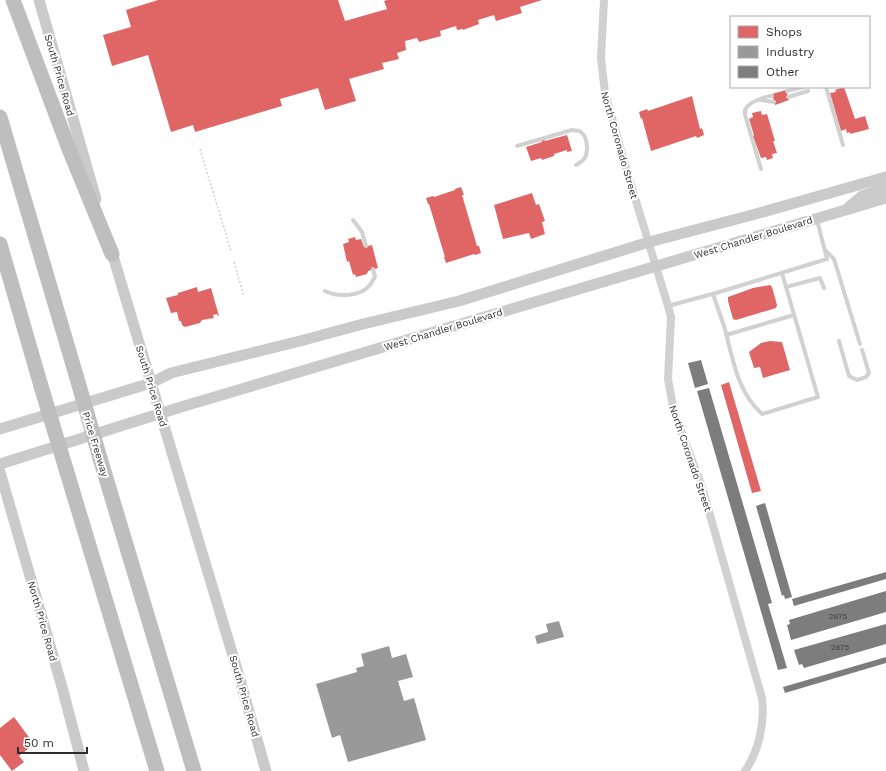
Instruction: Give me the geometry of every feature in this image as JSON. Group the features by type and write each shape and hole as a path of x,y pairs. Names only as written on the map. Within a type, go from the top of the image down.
{"highway":[{"path":"13,0 69,149 112,254"},
{"name":"Price Freeway","path":"0,117 194,771"},
{"path":"0,244 41,386 157,771"}],"main road":[{"name":"South Price Road","path":"39,0 112,254 245,696 266,771"},
{"name":"West Chandler Boulevard","path":"0,429 151,383 171,373 363,324 459,302 649,242 752,215 886,177"},
{"path":"848,209 862,196 886,188"},
{"name":"West Chandler Boulevard","path":"0,464 160,413 886,198"},
{"name":"North Price Road","path":"0,472 62,687 84,771"}],"street":[{"name":"North Coronado Street","path":"604,0 601,58 605,93 671,318 668,379 673,405 685,443 702,487 762,698 763,721 758,743 745,771"}],"lane":[{"path":"787,91 799,88"},
{"path":"827,88 842,145"},
{"path":"788,97 808,91"},
{"path":"760,169 745,115 745,110 751,103 761,100 766,96 772,96"},
{"path":"761,100 774,102"},
{"path":"517,146 572,130 579,131 584,136 587,147 586,155 576,166"},
{"path":"668,306 713,294 827,259 816,218"},
{"path":"353,220 362,232 366,246"},
{"path":"824,250 834,259 860,344"},
{"path":"325,291 332,294 342,295 364,290 370,286 375,277 373,269"},
{"path":"713,294 726,334 735,370 742,388 762,414 818,397 782,273"},
{"path":"786,287 820,278 824,288"},
{"path":"726,334 794,315"},
{"path":"839,341 849,376 857,380 866,377 869,373 862,350"}],"path":[{"path":"200,149 231,251"},
{"path":"234,262 244,297"}],"building: Shops":[{"path":"158,0 338,0 345,21 387,9 384,1 387,0 542,0 520,7 522,13 496,21 494,15 478,20 479,24 463,30 457,30 456,26 440,31 441,36 419,42 417,38 405,41 406,50 397,53 399,59 382,63 384,69 349,79 356,101 325,110 318,88 280,99 282,106 195,132 193,125 171,132 148,55 112,66 103,35 131,27 126,10"},
{"path":"844,88 855,119 865,116 869,129 850,134 850,132 847,133 846,129 841,131 830,93 836,92 835,90"},
{"path":"786,90 789,100 775,105 772,94"},
{"path":"692,96 700,129 702,128 704,135 697,138 696,136 651,151 639,112 647,109 648,111"},
{"path":"761,111 762,115 767,114 777,153 772,154 773,158 767,160 766,157 761,158 749,119 753,117 752,113"},
{"path":"567,135 572,151 567,152 567,150 542,160 541,158 531,161 526,147 542,142 541,140 544,139 545,141"},
{"path":"461,187 477,246 479,246 481,253 446,263 426,198 434,197"},
{"path":"532,193 536,205 539,204 545,221 542,222 545,234 531,239 529,233 503,239 494,205"},
{"path":"355,237 356,240 361,239 364,247 372,245 378,268 368,271 367,274 356,277 355,274 353,275 349,261 347,262 343,244 349,242 348,239"},
{"path":"770,285 772,287 777,305 776,308 736,320 733,319 728,297 753,288"},
{"path":"197,287 198,292 211,288 219,316 217,314 213,315 214,318 202,320 200,323 185,327 182,325 181,321 179,321 177,312 171,313 166,298"},
{"path":"770,341 782,342 790,370 763,378 760,367 754,368 749,352 761,343"},
{"path":"729,382 761,491 752,493 721,385"},
{"path":"14,717 34,744 19,756 24,762 12,771 0,755 0,728"}],"building: Industry":[{"path":"559,621 564,637 537,644 535,636 548,632 546,624"},
{"path":"389,646 392,658 406,654 413,677 398,681 404,701 414,698 426,740 348,762 340,735 332,738 316,684 357,672 356,668 364,666 361,654"}],"building: Other":[{"path":"701,360 708,384 695,388 688,363"},
{"path":"709,388 772,603 768,604 787,668 778,670 697,391"},
{"path":"765,503 792,597 785,599 784,595 782,596 756,506"},
{"path":"886,572 886,579 794,606 792,599"},
{"path":"886,591 886,612 791,640 787,625 790,624 789,620"},
{"path":"886,624 886,644 804,668 802,664 799,665 794,650"},
{"path":"886,657 886,663 785,693 783,687"}]}
